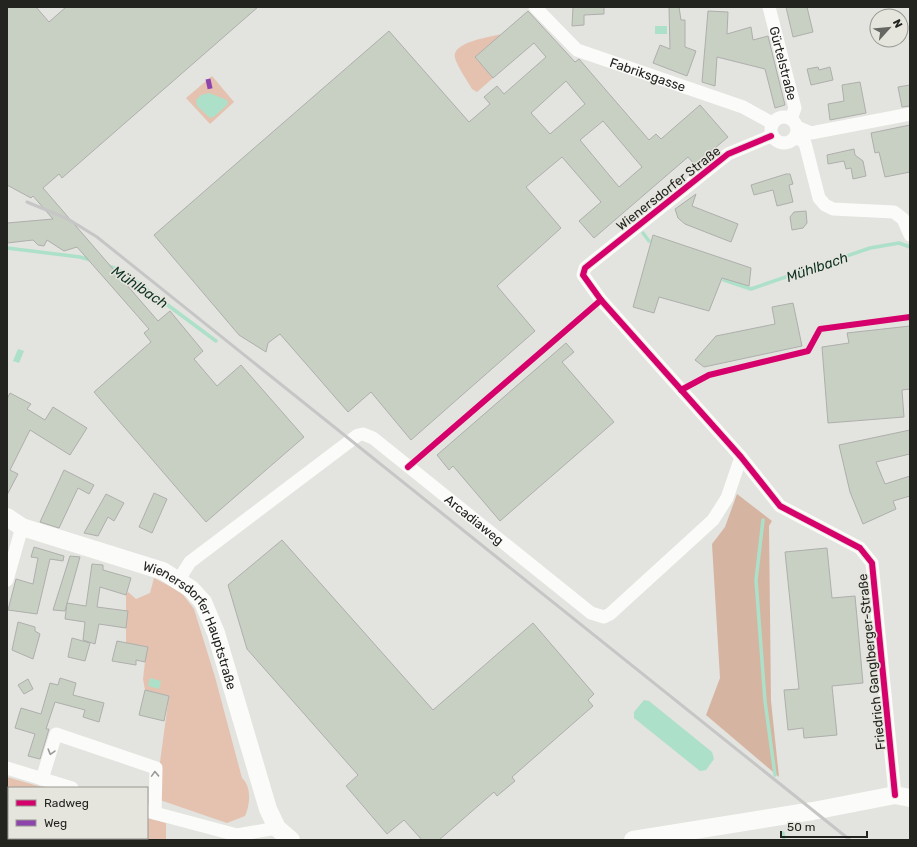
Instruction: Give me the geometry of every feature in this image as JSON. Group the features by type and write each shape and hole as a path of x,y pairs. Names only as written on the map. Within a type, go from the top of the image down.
{"street":[{"name":"Fabriksgasse","path":"536,7 577,50 743,107 772,123"},
{"name":"Gürtelstraße","path":"769,7 795,108 795,127"},
{"path":"795,127 789,143 778,143 771,136 770,129 772,123 781,117 795,127 811,133 910,114"},
{"path":"795,127 805,143 820,198 824,205 833,209 894,212 903,219 910,235"},
{"name":"Wienersdorfer Straße","path":"585,268 728,154 771,136"},
{"name":"Friedrich Ganglberger-Straße","path":"585,268 584,275 601,300 741,457 780,506 860,548 872,563 902,796"},
{"name":"Arcadiaweg","path":"178,580 190,562 358,435 363,434 373,438 592,613 604,617 610,614 713,520 727,498 741,457"},
{"name":"Wienersdorfer Hauptstraße","path":"7,517 22,527 164,571 191,588 203,602 212,619 268,809 277,828"},
{"path":"7,580 22,527"},
{"path":"42,779 56,734 156,768 151,812 237,835 277,828 291,840"},
{"path":"7,768 69,787"},
{"path":"633,840 902,796"}],"shaded area":[{"path":"655,26 667,26 667,34 655,34"},
{"path":"502,34 475,57 493,78 477,92 472,89 460,70 456,62 455,52 465,44 472,41"},
{"path":"212,76 234,102 210,124 186,98"},
{"path":"209,93 227,100 228,104 215,116 210,118 197,106 196,100 201,95"},
{"path":"18,349 24,351 19,363 13,361"},
{"path":"737,494 772,521 769,526 771,701 779,777 706,715 720,678 712,544 725,527"},
{"path":"154,578 181,592 194,609 215,677 242,778 249,791 249,802 245,816 227,823 160,800 160,762 169,696 145,690 143,679 145,662 126,643 126,595 128,592 136,599 150,593"},
{"path":"150,678 161,681 159,689 148,686"},
{"path":"644,700 649,701 712,752 714,759 706,770 700,771 634,718 634,712"},
{"path":"7,777 42,787 8,787 8,839 148,839 148,818 166,823 166,840 7,840"}],"building":[{"path":"7,7 36,7 49,22 66,7 258,7 62,178 59,174 43,188 158,321 170,311 203,351 194,359 217,386 241,365 304,437 206,522 94,392 151,342 144,333 149,329 77,247 64,251 47,240 44,246 38,245 33,240 7,243 7,223 53,219 33,196 31,198 7,185"},
{"path":"573,7 604,7 604,14 584,15 584,25 572,26"},
{"path":"669,7 679,7 681,20 685,20 685,47 696,51 687,76 653,63 660,45 670,49"},
{"path":"786,7 807,7 813,32 793,37"},
{"path":"528,11 575,62 579,59 649,140 656,134 661,139 700,105 728,137 695,165 688,157 594,238 579,221 601,202 562,157 526,187 561,228 497,286 535,331 411,440 371,392 348,412 280,334 268,343 266,352 239,335 154,235 389,31 469,122 490,104 484,97 497,86 504,94 546,57 534,43 493,78 475,57","holes":["566,81 585,104 550,134 531,113","603,121 642,167 619,187 580,140"]},
{"path":"708,11 728,12 727,34 751,27 753,40 768,36 785,105 775,108 765,69 717,57 715,86 702,82"},
{"path":"818,67 819,70 830,67 833,80 811,85 807,69"},
{"path":"860,82 866,113 830,120 828,104 844,101 842,85"},
{"path":"910,85 910,106 902,107 898,87"},
{"path":"910,125 910,172 885,177 879,152 875,153 871,133"},
{"path":"854,149 855,155 863,161 866,176 853,179 851,168 846,169 844,161 828,164 827,155"},
{"path":"790,174 793,184 789,185 793,202 777,206 773,190 754,195 751,185"},
{"path":"696,194 692,206 738,224 731,242 685,224 678,218 675,209"},
{"path":"806,211 807,223 803,228 792,230 790,217 794,212"},
{"path":"653,235 751,268 749,286 722,278 709,311 659,297 654,313 633,307"},
{"path":"793,303 802,346 704,367 695,360 716,336 775,324 772,307"},
{"path":"910,326 910,389 902,390 904,417 828,423 822,347 849,343 847,333"},
{"path":"566,343 574,352 562,362 614,422 500,521 453,466 449,470 437,455"},
{"path":"10,393 31,404 27,409 45,420 53,407 87,428 70,455 30,430 10,470 18,474 7,495 7,399"},
{"path":"910,430 910,454 876,462 885,484 910,476 910,496 893,501 896,509 863,524 850,492 839,445"},
{"path":"64,470 94,485 89,494 78,488 59,528 40,522"},
{"path":"154,493 167,499 152,533 139,527"},
{"path":"106,494 124,503 114,521 108,517 98,536 84,533"},
{"path":"282,540 433,710 533,623 594,694 588,700 593,706 512,777 515,781 497,796 494,792 439,840 422,840 404,820 387,834 346,786 358,775 247,649 228,585"},
{"path":"34,547 64,556 63,561 50,559 37,614 8,610 16,579 33,584 38,558 31,557"},
{"path":"827,548 832,598 855,596 863,683 832,686 837,735 804,738 803,728 788,730 784,690 799,689 785,552"},
{"path":"70,556 80,557 65,611 53,610"},
{"path":"92,564 103,565 103,570 131,578 126,595 100,587 97,607 128,611 126,628 99,624 95,644 83,640 85,622 65,619 67,603 86,606"},
{"path":"18,622 35,627 35,631 40,634 33,659 12,650"},
{"path":"72,638 90,643 85,661 68,657"},
{"path":"117,641 148,647 145,662 136,660 136,665 112,661"},
{"path":"60,678 76,683 73,695 104,703 99,722 83,717 85,710 55,702 46,729 49,729 40,759 28,756 35,734 15,728 21,708 41,714 50,683 58,685"},
{"path":"28,679 33,689 24,694 18,685"},
{"path":"145,690 169,696 164,721 139,715"}],"waterway":[{"name":"Mühlbach","path":"643,233 649,241"},
{"name":"Mühlbach","path":"724,280 751,289 870,248 899,243 910,247"},
{"name":"Mühlbach","path":"7,248 80,257 91,260"},
{"name":"Mühlbach","path":"108,266 117,269 134,280 216,341"},
{"path":"763,520 756,580 765,701 775,775"},
{"path":"783,833 784,840"}],"railway":[{"path":"27,202 68,219 97,237 850,840"}],"marked path":[{"path":"208,79 211,93"}],"cycle path":[{"path":"771,136 728,154 585,268 583,275 601,300 741,457 780,506 860,548 872,563 895,795"},
{"path":"408,467 601,300"},
{"path":"681,390 709,375 808,351 820,329 910,317"}]}
